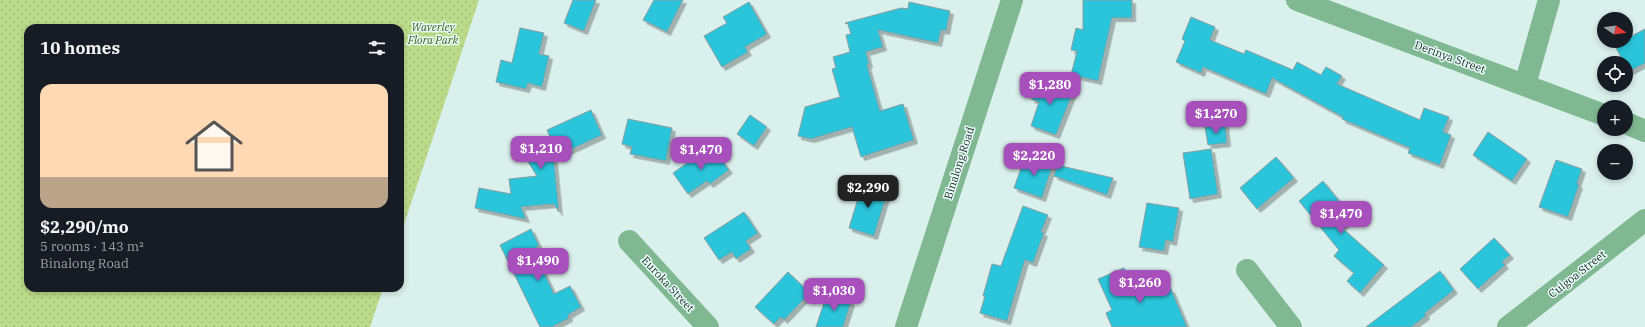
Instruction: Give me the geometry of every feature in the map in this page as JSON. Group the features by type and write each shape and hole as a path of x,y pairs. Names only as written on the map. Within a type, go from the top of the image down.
{"street":[{"name":"Binalong Road","path":"906,327 1012,0"},
{"name":"Derinya Street","path":"1297,0 1597,112"},
{"path":"1524,85 1549,0"},
{"path":"1633,126 1645,130"},
{"name":"Culgoa Street","path":"1518,324 1645,220"},
{"name":"Euroka Street","path":"629,241 708,327"},
{"path":"1247,270 1291,327"}],"green space":[{"name":"Waverley Flora Park","path":"0,0 479,0 404,224 404,24 24,24 24,292 382,292 370,327 0,327"}],"building":[{"path":"573,0 596,0 584,31 564,23"},
{"path":"654,0 683,0 667,32 643,20"},
{"path":"1083,0 1132,0 1132,18 1112,18 1098,81 1071,75 1077,51 1071,50 1076,28 1083,30"},
{"path":"749,2 767,34 745,47 748,52 722,67 704,36 727,23 723,17"},
{"path":"909,2 950,11 946,31 941,30 938,43 878,30 883,47 866,52 869,64 867,65 880,111 903,104 914,140 861,157 852,127 811,139 798,136 805,107 840,97 832,69 836,68 833,57 850,52 846,35 851,34 848,24 845,23 901,8 908,9"},
{"path":"1191,17 1215,27 1210,40 1244,54 1246,50 1293,70 1297,62 1321,75 1326,67 1342,76 1337,84 1420,120 1424,108 1449,117 1443,132 1451,135 1440,165 1408,153 1410,148 1342,119 1343,117 1272,78 1266,94 1203,67 1201,73 1176,62 1185,41 1182,39"},
{"path":"520,28 544,33 539,54 549,56 542,87 528,83 526,89 496,82 501,60 512,63"},
{"path":"1645,29 1645,63 1633,69 1633,56 1620,56 1616,48 1633,48 1633,35"},
{"path":"1039,79 1073,92 1056,135 1031,126 1039,102 1031,99"},
{"path":"591,110 602,135 559,155 547,130"},
{"path":"750,115 767,127 754,146 737,134"},
{"path":"628,119 672,128 666,161 630,154 632,147 622,144"},
{"path":"1225,124 1227,143 1208,145 1205,127"},
{"path":"1488,132 1527,159 1512,181 1473,155"},
{"path":"552,141 559,212 554,204 521,207 526,219 475,208 479,188 511,194 509,179 537,176 525,157"},
{"path":"1211,149 1218,194 1190,199 1183,153"},
{"path":"714,150 729,170 710,184 707,181 688,194 673,173 701,153 704,157"},
{"path":"1025,157 1053,164 1042,198 1014,188"},
{"path":"1276,157 1294,178 1257,209 1240,188"},
{"path":"1556,160 1582,169 1577,184 1579,185 1568,217 1539,207"},
{"path":"1057,165 1113,178 1107,195 1054,176"},
{"path":"1323,181 1353,218 1341,227 1384,265 1360,293 1347,281 1354,273 1334,256 1339,250 1299,201"},
{"path":"863,182 888,190 874,236 849,228"},
{"path":"1147,203 1179,208 1173,242 1166,240 1164,251 1139,247"},
{"path":"1023,206 1048,215 1041,232 1044,233 1033,263 1025,260 1007,321 980,313 992,264 1001,266"},
{"path":"744,212 758,233 746,241 751,249 736,259 732,252 719,260 704,238"},
{"path":"531,229 539,246 533,249 554,294 570,286 581,307 568,315 569,318 552,327 540,327 500,245"},
{"path":"1494,238 1510,255 1502,262 1505,265 1478,289 1460,269"},
{"path":"1124,268 1134,290 1160,278 1157,296 1171,289 1187,327 1112,327 1106,313 1112,310 1098,279"},
{"path":"1440,271 1454,290 1425,313 1426,316 1411,327 1366,327"},
{"path":"788,272 810,293 784,320 781,317 774,324 755,307"},
{"path":"827,294 851,302 843,327 816,327"}]}
